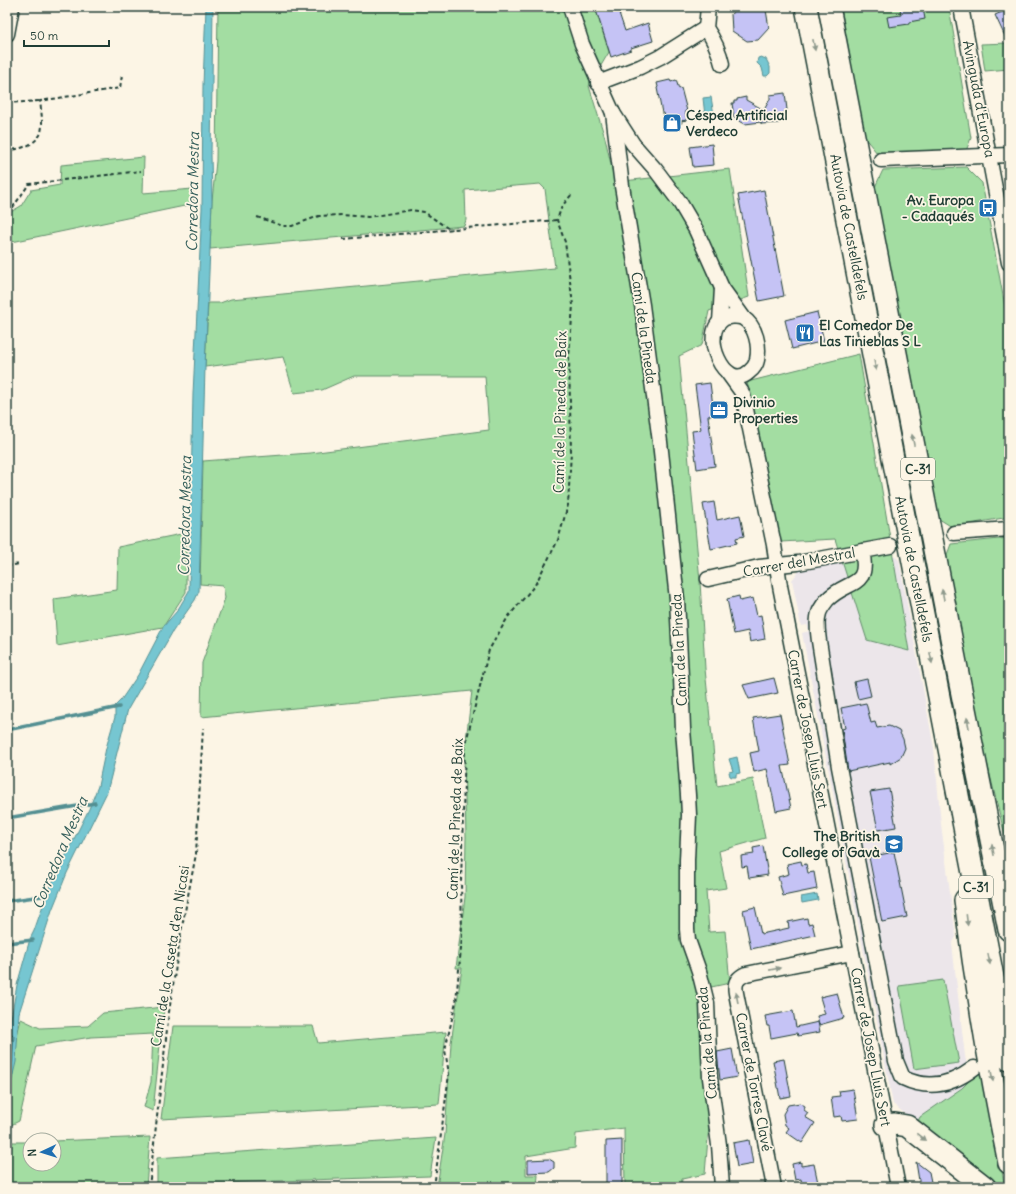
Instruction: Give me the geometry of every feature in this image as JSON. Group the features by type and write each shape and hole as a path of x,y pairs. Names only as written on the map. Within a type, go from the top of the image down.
{"highway":[{"name":"Autovia de Castelldefels","path":"806,7 1009,1060"},
{"name":"Autovia de Castelldefels","path":"829,7 1009,930"},
{"path":"942,714 974,974 989,1065 1009,1163"},
{"path":"974,974 978,1054 977,1062 974,1068"},
{"path":"886,1125 895,1124 907,1126 985,1187"}],"street":[{"path":"7,34 12,7"},
{"name":"Carrer de Josep Lluis Sert","path":"570,7 582,44 613,113 633,144 655,169 679,201 696,230 722,288 751,326 755,334 758,344 758,355 756,364 751,370 746,412"},
{"path":"708,7 706,28 714,40 722,64"},
{"name":"Avinguda d'Europa","path":"961,7 994,176 1009,263"},
{"path":"598,82 640,67 660,57 706,28"},
{"name":"Camí de la Pineda","path":"613,113 622,186 642,305 660,442 677,599 682,729 689,815 687,860 687,928 688,940 701,978 707,1003 710,1078 719,1145 722,1187"},
{"path":"881,160 1009,155"},
{"name":"Carrer de Josep Lluis Sert","path":"722,288 720,322 716,329 714,347 718,358 741,391 746,412 898,1187"},
{"path":"720,322 726,318 734,316 743,317"},
{"path":"728,373 735,377 747,374 751,370"},
{"path":"954,533 1009,529"},
{"name":"Carrer del Mestral","path":"708,579 759,567 798,563 890,546"},
{"path":"862,551 865,564 862,576 857,582 840,590 825,602 819,612 817,624 839,767 896,1061 903,1078 930,1085 949,1083 974,1068"},
{"name":"Carrer de Torres Clavé","path":"774,1187 735,986 738,978 746,974 852,953"}],"path":[{"path":"7,103 40,101 120,88 122,75"},
{"path":"7,150 17,150 30,144 40,135 42,124 40,101"},
{"path":"7,211 11,210 29,184 141,171"},
{"path":"342,239 557,220 562,206 573,193"},
{"path":"257,218 284,226 292,226 319,216 342,215 368,217 411,210 424,212 450,230"},
{"name":"Camí de la Pineda de Baíx","path":"434,1187 449,1074 445,1050 456,1000 462,938 461,874 465,746 489,650 508,617 535,585 558,540 568,505 571,452 570,357 573,305 565,242 557,220"},
{"path":"7,566 20,564"},
{"name":"Camí de la Caseta d'en Nicasi","path":"149,1187 168,1012 196,854 203,728"}],"shaded area":[{"name":"The British College of Gavà","path":"892,554 899,560 934,748 941,824 956,937 952,944 965,1056 969,1075 944,1133 937,1140 893,1104 802,633 809,631 807,625 801,626 792,580 799,571"}],"green space":[{"path":"218,7 595,7 609,52 589,86 605,138 615,182 730,169 749,297 709,311 702,345 679,356 700,581 705,669 717,786 753,779 765,838 719,851 726,888 706,891 709,932 725,931 730,983 702,989 709,1126 705,1174 682,1179 681,1187 625,1187 624,1128 576,1134 575,1148 526,1156 526,1175 538,1175 537,1187 437,1187 445,1134 451,1043 462,968 456,968 465,897 466,837 464,756 472,691 201,717 202,663 225,598 223,586 200,584 203,461 310,453 489,430 485,376 354,376 322,390 294,393 283,357 205,367 208,303 220,303 231,299 555,268 545,189 540,184 465,190 466,220 464,226 210,249 212,201 216,161"},
{"path":"841,7 949,7 971,138 966,151 877,153 864,137"},
{"path":"1009,43 1009,69 985,71 981,44"},
{"path":"144,157 143,193 193,189 194,204 7,243 7,214 21,206 31,190 60,185 61,165"},
{"path":"966,167 982,183 1009,328 1009,517 952,527 936,517 875,187 883,170"},
{"path":"859,354 909,651 867,640 835,539 781,542 747,382"},
{"path":"186,533 186,592 163,627 57,646 54,599 117,590 118,547"},
{"path":"1009,538 1009,852 968,686 944,563 951,544"},
{"path":"943,980 959,1063 914,1069 899,986"},
{"path":"164,1007 153,1111 144,1107 151,1082 153,1034 91,1037 36,1046 19,1121 7,1127 7,1076 21,1019 40,1028 88,1026 103,1013"},
{"path":"173,1026 313,1026 318,1043 446,1032 439,1104 161,1119"},
{"path":"982,1068 1005,1187 995,1187 916,1125 920,1117 962,1088"},
{"path":"150,1137 146,1187 7,1187 7,1142 22,1142 22,1172 62,1172 62,1141"},
{"path":"436,1138 430,1176 157,1185 157,1158"}],"water":[{"path":"206,7 213,7 211,155 212,201 205,367 199,591 195,600 173,631 128,709 107,792 67,873 52,910 19,1013 16,1062 7,1100 7,1041 17,985 30,939 48,891 89,809 98,786 106,748 115,717 115,706 121,700 138,675 163,627 177,611 189,591 193,394 202,209 203,85"},
{"path":"761,57 766,59 770,67 770,73 767,76 764,76 762,68 757,63 758,58"},
{"path":"711,97 714,115 705,116 703,98"},
{"path":"737,757 740,773 736,774 736,777 732,777 730,776 729,772 733,771 729,759"},
{"path":"817,894 818,900 802,903 801,897"}],"building":[{"path":"595,7 617,7 625,31 648,23 653,41 631,48 631,50 611,57"},
{"path":"740,7 758,7 766,10 769,28 758,40 747,41 732,31 731,14"},
{"path":"900,7 912,7 913,10 923,8 925,19 909,22 909,24 889,27 887,17 901,15"},
{"path":"1009,9 1009,45 995,15"},
{"path":"670,80 671,82 676,80 679,89 681,88 687,111 685,111 687,120 681,121 682,123 669,126 668,122 666,122 664,113 662,113 657,83"},
{"path":"785,93 787,110 778,120 779,123 761,124 761,122 745,124 734,118 732,103 737,101 737,99 746,97 746,100 764,110 770,99 770,95"},
{"path":"712,144 714,165 693,167 690,147"},
{"path":"764,190 784,296 759,301 738,195"},
{"path":"817,312 824,341 792,349 785,320"},
{"path":"710,383 713,406 722,405 723,414 708,416 715,466 697,469 692,431 701,430 695,385"},
{"path":"714,502 717,520 740,515 744,536 736,538 737,543 711,549 703,504"},
{"path":"739,596 740,601 753,598 757,616 761,615 765,639 750,642 748,631 734,634 727,599"},
{"path":"774,678 778,693 749,699 743,685"},
{"path":"867,679 871,696 858,699 854,682"},
{"path":"866,703 871,723 875,722 877,728 889,726 899,731 905,748 901,757 890,764 890,762 848,771 842,729 845,728 841,708"},
{"path":"780,714 790,765 782,766 791,808 776,811 767,769 754,772 750,753 759,751 753,718"},
{"path":"889,789 896,827 878,830 870,792"},
{"path":"763,846 768,875 749,878 747,866 742,867 741,856 754,854 753,848"},
{"path":"894,852 907,917 882,922 869,857"},
{"path":"801,861 802,865 806,864 808,873 814,872 817,889 783,896 778,877 789,874 787,864"},
{"path":"755,907 761,934 789,928 788,922 807,918 808,924 812,923 815,935 751,949 743,910"},
{"path":"837,993 844,1018 819,1025 817,1016 825,1014 820,997"},
{"path":"793,1011 796,1027 818,1022 820,1032 798,1036 797,1033 771,1038 769,1026 767,1026 765,1016"},
{"path":"732,1049 737,1077 720,1080 717,1052"},
{"path":"784,1059 791,1096 780,1098 773,1061"},
{"path":"853,1089 858,1119 842,1121 841,1116 834,1117 831,1097 840,1096 839,1091"},
{"path":"800,1103 805,1106 804,1110 808,1113 805,1117 815,1123 802,1143 786,1132 789,1128 785,1125 783,1114 788,1105"},
{"path":"622,1140 622,1186 606,1186 606,1141"},
{"path":"749,1140 753,1164 737,1167 733,1143"},
{"path":"549,1159 554,1162 554,1168 549,1172 528,1173 528,1160"},
{"path":"801,1162 801,1166 814,1164 818,1183 802,1186 801,1179 795,1180 792,1164"},
{"path":"916,1162 929,1172 932,1187 920,1187"}],"waterway":[{"path":"7,730 119,707"},
{"name":"Corredora Mestra","path":"7,818 95,803"},
{"name":"Corredora Mestra","path":"7,901 49,895"},
{"path":"7,943 33,940"}],"place":[{"name":"Césped Artificial Verdeco","path":"672,123"},
{"name":"Av. Europa - Cadaqués","path":"988,208"},
{"name":"El Comedor De Las Tinieblas S L","path":"805,333"},
{"name":"Divinio Properties","path":"719,410"},
{"name":"The British College of Gavà","path":"894,844"}]}
